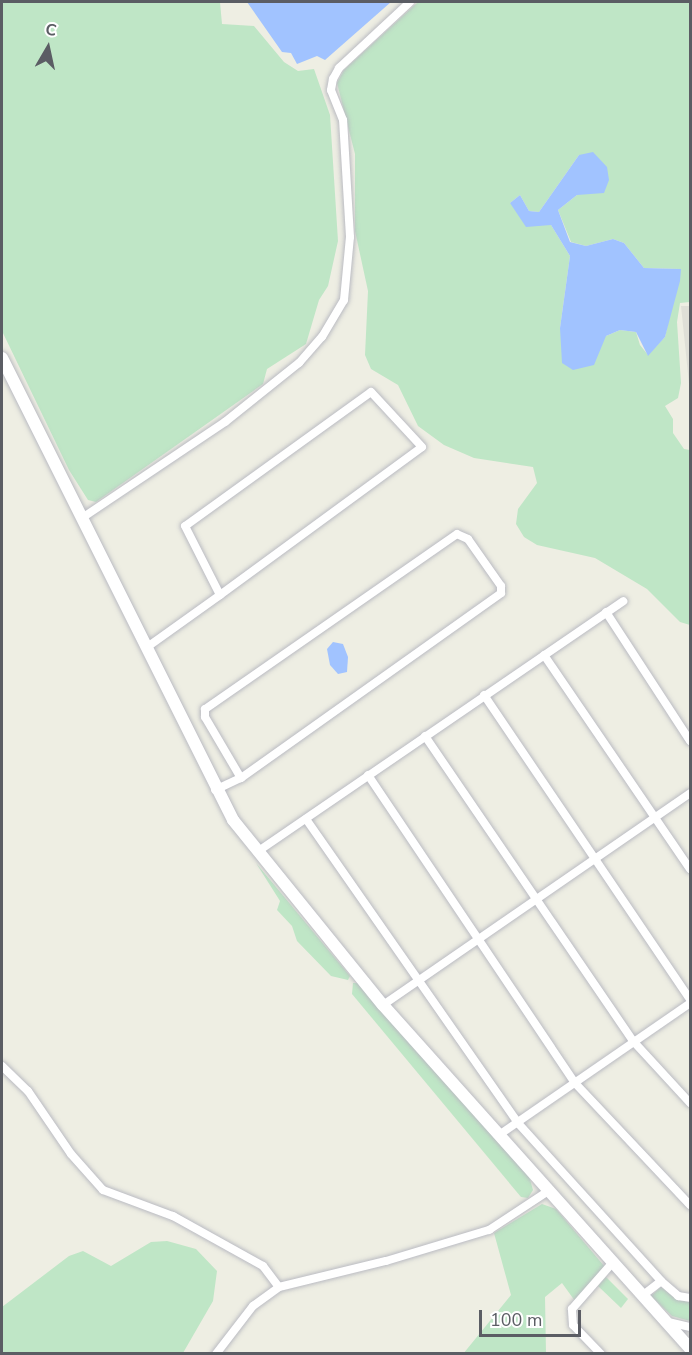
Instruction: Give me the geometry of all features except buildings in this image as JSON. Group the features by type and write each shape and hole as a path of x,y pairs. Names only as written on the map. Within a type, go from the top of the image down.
{"main road":[{"path":"2,358 215,790 257,852 382,1005 690,1348"}],"street":[{"path":"82,518 225,422 299,363 322,337 344,300 350,237 343,120 331,90 333,79 339,68 410,2"},
{"path":"146,648 220,595 422,447 370,392 185,526 220,595"},
{"path":"215,790 240,778 501,593 501,586 468,539 457,534 205,709 205,717 240,778"},
{"path":"257,852 624,600"},
{"path":"606,612 690,741"},
{"path":"544,655 690,869"},
{"path":"484,695 596,858 690,1001 499,1135"},
{"path":"425,736 634,1042 690,1103"},
{"path":"368,774 575,1083 690,1205"},
{"path":"382,1005 690,793"},
{"path":"306,819 416,981 517,1122 661,1281 678,1296 690,1298"},
{"path":"2,1066 28,1091 71,1154 103,1190 173,1216 262,1266 279,1287"},
{"path":"216,1353 253,1306 279,1287 386,1261 489,1230 550,1190"},
{"path":"601,1353 573,1325 572,1309 613,1262"},
{"path":"642,1296 661,1281"},
{"path":"667,1322 690,1327"}],"shaded area":[{"path":"681,306 690,306 690,393"}],"green space":[{"path":"2,2 220,2 222,24 254,26 284,62 298,71 314,69 330,115 338,241 328,286 319,300 306,344 267,369 263,384 96,502 88,500 69,470 2,331"},
{"path":"418,2 690,2 690,302 680,303 677,322 681,383 678,398 665,406 673,419 673,433 684,449 690,450 690,625 680,622 647,589 595,558 537,545 524,537 516,524 518,509 537,483 533,467 474,458 444,445 418,426 398,385 371,369 365,355 368,291 355,231 355,154 337,83 344,70","holes":["579,155 577,195 558,210 571,242 586,246 613,239 624,243 644,268 680,269 665,337 648,355 640,345 636,332 620,330 606,336 560,328 570,256 551,225 510,203 520,195 529,211 539,212"]},
{"path":"256,863 350,976 348,980 331,976 297,941 292,926 277,910 280,901"},
{"path":"353,983 359,983 529,1176 533,1190 528,1198 521,1197 352,994"},
{"path":"542,1204 556,1209 605,1267 575,1301 562,1283 545,1297 546,1353 463,1354 511,1295 494,1233"},
{"path":"167,1241 196,1249 217,1271 213,1301 183,1353 2,1353 2,1307 69,1256 83,1251 111,1266 151,1242"},
{"path":"606,1277 628,1299 621,1308 598,1286"},
{"path":"661,1287 678,1300 690,1302 690,1321 672,1316 651,1296"}],"water":[{"path":"247,2 391,2 325,60 317,56 297,64 291,53 282,52"},
{"path":"593,152 607,167 609,180 604,193 577,195 558,210 570,242 586,246 613,239 624,243 644,268 681,269 680,281 665,337 648,356 636,332 620,330 606,336 594,365 573,370 562,363 560,328 570,256 551,225 526,227 510,203 520,195 529,211 539,212 579,155"},
{"path":"333,642 343,644 348,657 347,672 338,674 330,665 327,649"}]}
